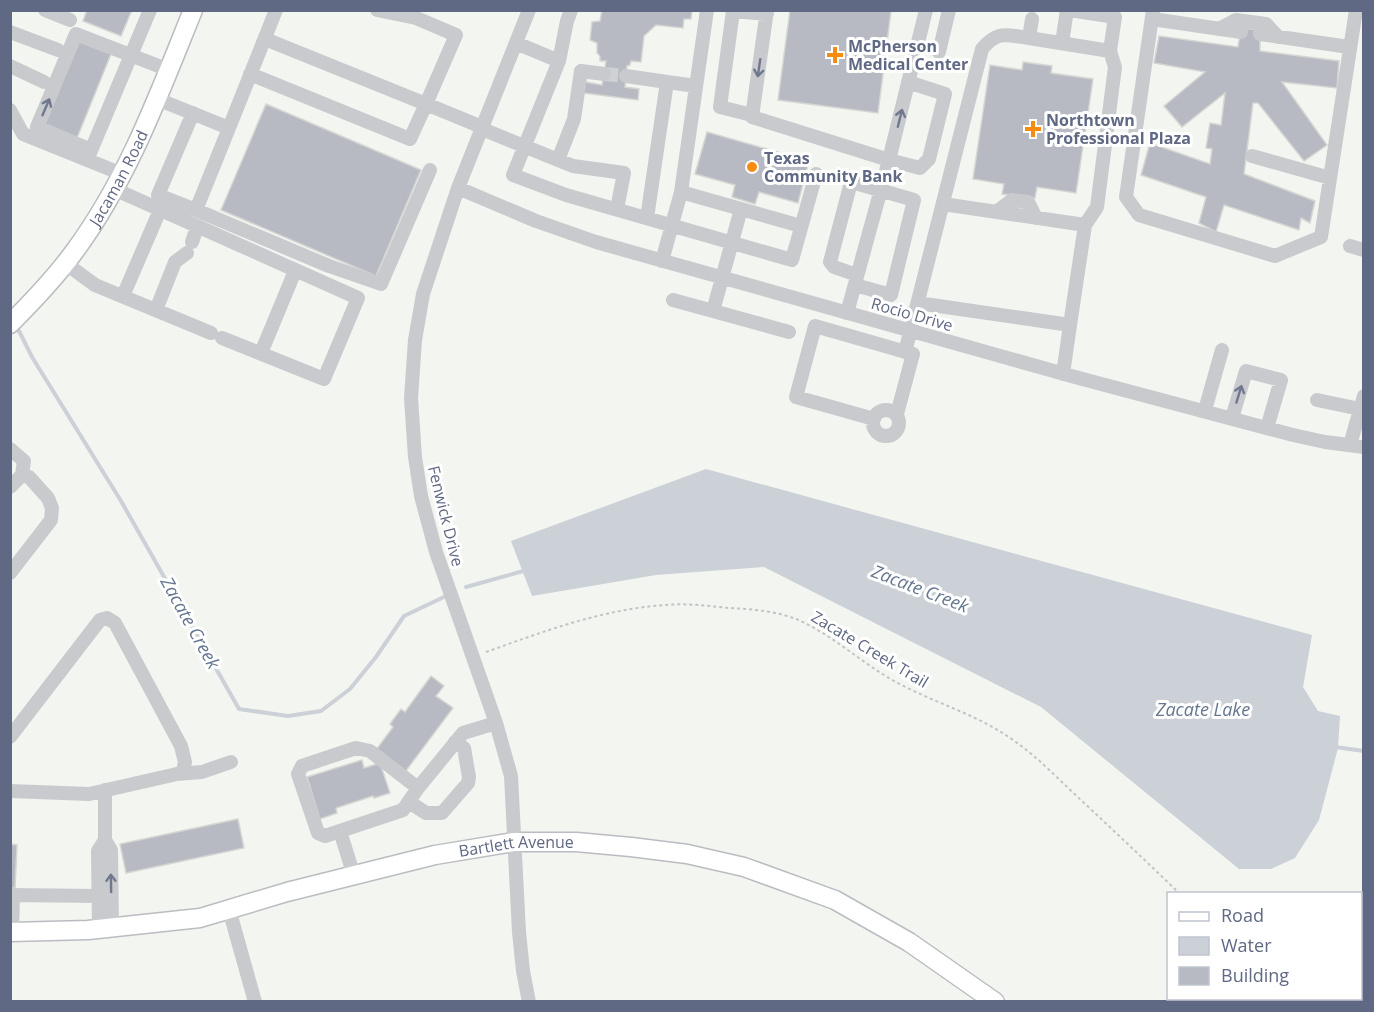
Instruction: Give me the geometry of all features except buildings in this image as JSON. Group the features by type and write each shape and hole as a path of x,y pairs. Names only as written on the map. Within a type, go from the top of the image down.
{"main road":[{"name":"Jacaman Road","path":"10,324 65,263 118,182 157,99 193,10"},
{"name":"Bartlett Avenue","path":"11,932 105,928 200,918 435,855 514,842 576,843 687,854 744,867 835,900 909,942 995,1002"}],"street":[{"path":"45,10 70,20"},
{"path":"89,155 150,10"},
{"path":"196,210 276,10"},
{"path":"250,74 410,139 456,35 416,18 377,10"},
{"name":"Fenwick Drive","path":"528,10 458,188 423,294 415,340 411,398 415,458 421,496 436,552 496,723 511,776 519,932 529,1002"},
{"path":"571,10 559,61 513,175 566,195 792,260 816,174"},
{"path":"662,261 681,192 707,10"},
{"path":"847,313 889,160 926,10"},
{"path":"939,52 949,10"},
{"path":"1062,43 1069,10 1115,17 1110,51 1115,67 1097,207 1085,225 1063,374"},
{"path":"1241,32 1152,15 1126,197 1139,215 1275,256 1321,237 1356,10"},
{"path":"752,114 767,12 733,11 720,107 752,114 752,117 920,168 928,159 945,93 908,82"},
{"path":"1029,38 1033,13"},
{"path":"1219,29 1236,20 1266,24 1278,37"},
{"path":"10,32 58,50"},
{"path":"65,263 95,285 324,379 358,298 160,210 118,182 89,155 38,127 76,34 169,70"},
{"path":"905,352 982,48 1000,34 1110,51"},
{"path":"1260,34 1349,47"},
{"path":"265,39 573,166 624,174 617,210"},
{"path":"516,43 559,61"},
{"path":"10,66 44,82"},
{"path":"558,160 574,119 581,71 604,74"},
{"path":"626,76 696,86"},
{"path":"647,218 667,82"},
{"path":"157,99 229,128"},
{"path":"10,110 23,134 89,155"},
{"path":"193,113 158,195 329,266 381,284 430,170"},
{"path":"1252,156 1330,178"},
{"path":"855,183 880,191 914,200 891,295 856,280 834,267 830,262 850,186 855,183"},
{"name":"Rocio Drive","path":"458,188 546,225 721,278 1063,374 1267,428 1325,442 1357,446"},
{"path":"681,192 801,226"},
{"path":"943,204 1085,225"},
{"path":"712,311 741,209"},
{"path":"123,296 160,210"},
{"path":"156,310 175,262 189,248 197,227"},
{"path":"261,353 296,271"},
{"path":"673,300 789,332"},
{"path":"918,303 1070,325"},
{"path":"874,418 796,397 815,327 913,354 897,414 899,427 891,436 882,436 875,431 876,414 884,410 897,414"},
{"path":"198,328 205,337 223,344 222,338"},
{"path":"1205,410 1222,350"},
{"path":"1232,418 1246,371 1281,380 1267,428"},
{"path":"1317,400 1362,402 1357,446"},
{"path":"10,449 24,461 22,474 10,487"},
{"path":"10,573 51,520 52,508 48,498 29,477 22,474"},
{"path":"10,737 100,620 107,618 115,623 181,747 185,762 183,771 177,774"},
{"path":"418,788 370,751 356,748 302,766 298,774 318,833 325,836 403,810 463,733 496,723"},
{"path":"409,802 432,815 442,813 468,783 464,748 455,742"},
{"path":"10,791 89,794 177,774 202,772 231,762"},
{"path":"105,790 105,840 111,850 105,928"},
{"path":"340,831 354,876"},
{"path":"105,840 98,850 98,896 105,928"},
{"path":"11,932 12,895 98,896"},
{"path":"229,909 255,1002"}],"path":[{"name":"Zacate Creek Trail","path":"486,652 580,620 642,607 681,604 715,606 764,611 794,618 819,631 868,666 896,682 958,710 1013,740 1045,766 1178,892"}],"water":[{"name":"Zacate Lake","path":"706,469 1312,635 1303,687 1318,711 1340,716 1338,748 1319,820 1295,858 1271,869 1239,869 1041,707 764,567 656,575 532,596 511,541"},
{"path":"1362,930 1363,1001 1333,1001 1362,1000"}],"waterway":[{"name":"Zacate Creek","path":"16,325 32,357 121,501 239,709 288,716 321,711 350,689 376,657 404,616 446,596"},
{"name":"Zacate Creek","path":"466,587 527,570"},
{"name":"Zacate Creek","path":"1335,747 1364,751"}],"tunnel":[{"path":"604,74 626,76"}],"place":[{"name":"McPherson Medical Center","path":"835,55"},
{"name":"Northtown Professional Plaza","path":"1033,129"},
{"name":"Texas Community Bank","path":"752,167"}]}
